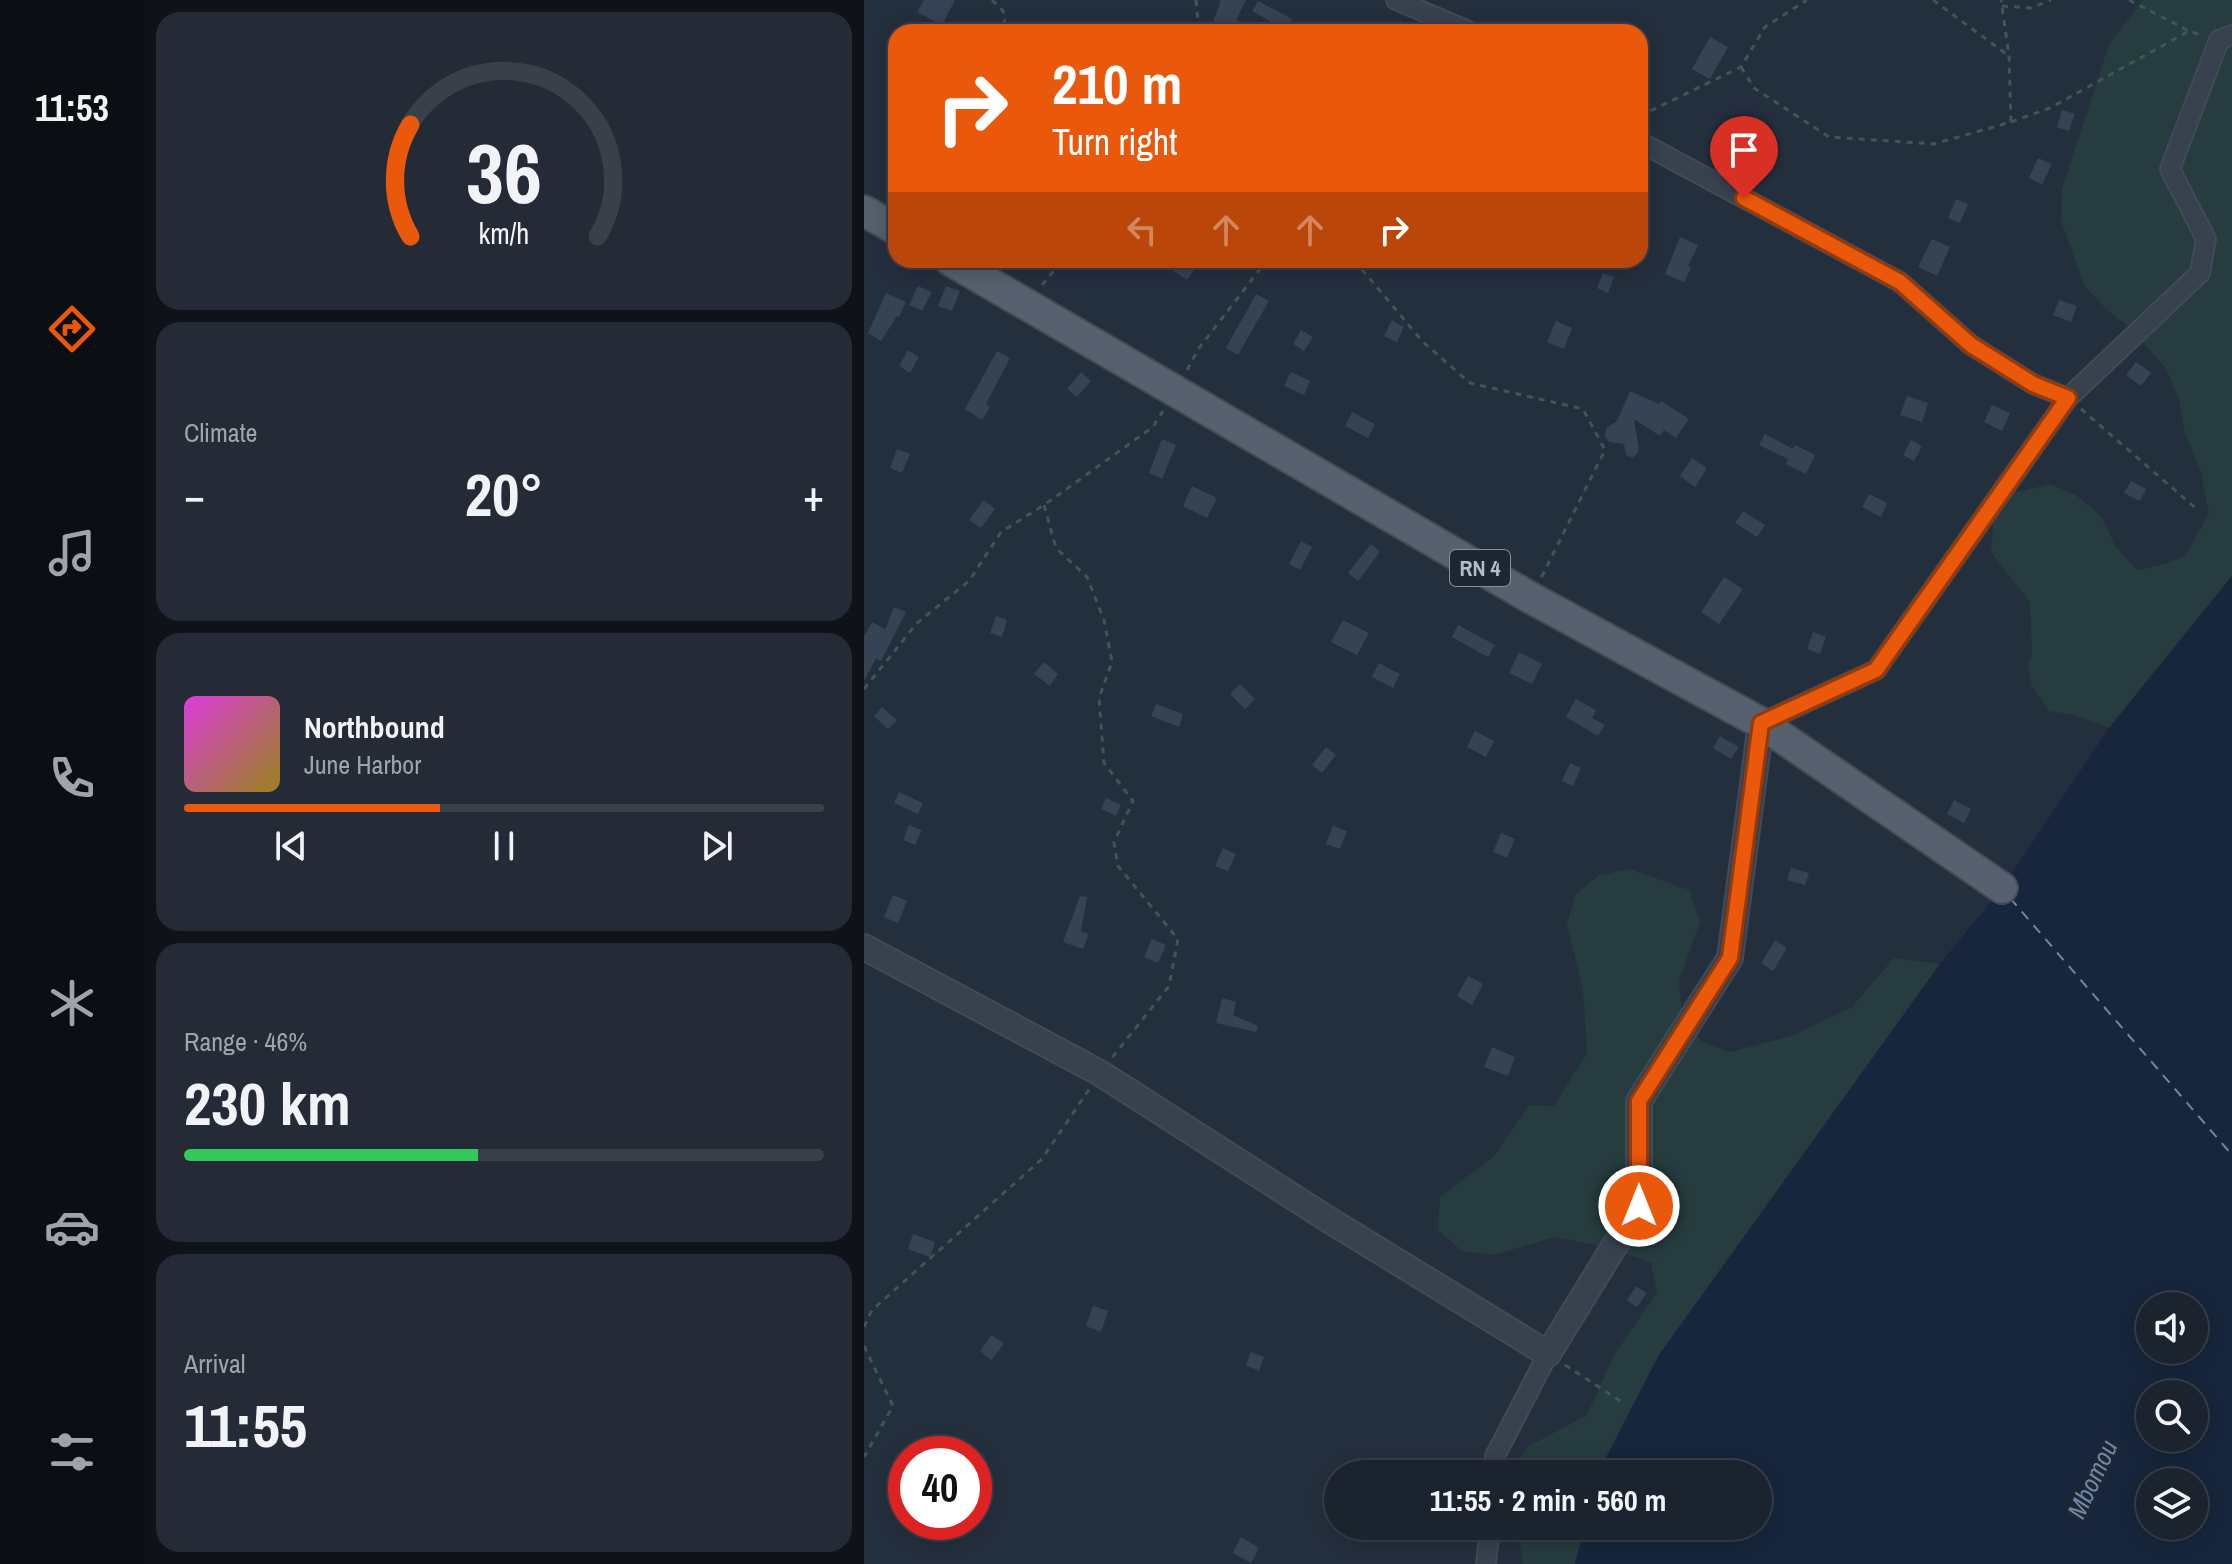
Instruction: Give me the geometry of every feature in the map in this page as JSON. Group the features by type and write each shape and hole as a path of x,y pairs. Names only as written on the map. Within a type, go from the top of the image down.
{"main road":[{"path":"864,211 888,224"},
{"name":"RN 4","path":"964,268 1531,598 1761,723 2002,888"}],"street":[{"path":"1396,0 1452,24"},
{"path":"1495,1460 1548,1354 1639,1206 1639,1101 1730,958 1761,723 1876,670 2068,398 2200,273 2206,239 2170,169 2225,37"},
{"path":"1648,146 1900,282 1971,345 2033,384 2068,398"},
{"path":"864,947 1100,1073 1326,1218 1548,1354"},
{"path":"1486,1564 1489,1540"}],"path":[{"path":"992,0 1003,11 1005,24"},
{"path":"1196,0 1198,24"},
{"path":"1648,112 1741,67 1765,27 1807,0"},
{"path":"1933,0 2009,56"},
{"path":"2011,122 2009,56 2002,3 2031,8 2051,0"},
{"path":"2129,0 2189,31 2225,37"},
{"path":"1741,67 1754,88 1829,137 1934,144 2050,108 2189,31"},
{"path":"1029,305 1057,268"},
{"path":"864,689 917,623 969,581 1001,532 1153,427 1199,348 1261,268"},
{"path":"1361,268 1423,342 1470,383 1583,409 1605,450 1531,598"},
{"path":"2068,398 2199,511"},
{"path":"864,1327 872,1310 1042,1159 1100,1073 1169,986 1178,939 1118,866 1114,842 1133,801 1104,763 1099,698 1112,662 1104,620 1087,577 1056,548 1044,505"},
{"path":"864,1346 893,1406 864,1457"},
{"path":"1548,1354 1622,1402"}],"green space":[{"path":"2143,0 2232,0 2232,576 2109,728 2075,715 2049,711 2032,686 2028,666 2032,654 2030,602 1991,552 1994,514 2013,493 2050,484 2076,495 2102,517 2115,546 2137,570 2166,564 2186,555 2209,513 2201,472 2185,433 2179,400 2167,370 2133,330 2107,310 2085,287 2061,221 2062,189 2109,44"},
{"path":"1630,869 1689,890 1700,922 1679,981 1682,1014 1701,1041 1730,1052 1792,1036 1852,1007 1894,958 1940,964 1659,1355 1606,1460 1519,1460 1529,1446 1587,1415 1614,1355 1657,1293 1651,1262 1606,1247 1555,1237 1494,1255 1462,1251 1438,1230 1440,1197 1493,1157 1530,1105 1554,1106 1587,1053 1583,989 1567,925 1575,895 1599,875"},
{"path":"1519,1540 1581,1540 1575,1564 1523,1564"}],"water":[{"name":"Mbomou","path":"2232,576 2232,1564 1575,1564 1581,1540 1772,1540 1772,1460 1605,1460 1659,1355 1940,964 2002,888 2109,728"}],"building":[{"path":"924,0 955,0 943,24 917,12"},
{"path":"1221,0 1246,0 1236,20 1240,24 1212,24"},
{"path":"1258,1 1292,19 1289,24 1275,24 1252,11"},
{"path":"1710,37 1728,47 1710,79 1692,69"},
{"path":"2062,110 2075,114 2069,131 2057,127"},
{"path":"2038,158 2052,164 2042,185 2029,178"},
{"path":"1956,199 1968,204 1960,223 1948,218"},
{"path":"1680,237 1698,245 1684,282 1665,274"},
{"path":"1932,239 1950,247 1937,276 1918,267"},
{"path":"1169,268 1195,268 1187,280"},
{"path":"1603,273 1614,277 1608,293 1597,288"},
{"path":"918,286 932,292 922,311 909,305"},
{"path":"946,286 960,291 952,311 938,306"},
{"path":"886,293 906,302 881,341 868,333"},
{"path":"1256,294 1269,301 1238,355 1226,348"},
{"path":"2059,300 2077,306 2071,322 2053,315"},
{"path":"1392,320 1404,327 1397,342 1384,336"},
{"path":"1556,321 1572,328 1564,349 1547,342"},
{"path":"1301,330 1313,337 1304,351 1293,344"},
{"path":"908,350 919,357 910,373 899,366"},
{"path":"997,351 1010,358 986,404 990,407 982,420 965,409"},
{"path":"2136,362 2151,373 2141,386 2126,375"},
{"path":"1081,372 1091,381 1077,397 1067,389"},
{"path":"1291,372 1310,381 1304,395 1284,386"},
{"path":"1630,391 1659,404 1661,401 1689,419 1676,438 1664,430 1660,436 1634,419 1639,451 1633,458 1626,455 1624,444 1609,442 1605,436 1606,428 1617,421"},
{"path":"1907,396 1928,403 1922,422 1900,415"},
{"path":"1992,405 2010,413 2002,431 1984,422"},
{"path":"1352,412 1375,424 1368,438 1345,426"},
{"path":"1765,434 1793,449 1795,445 1815,455 1806,474 1786,464 1788,459 1759,445"},
{"path":"1162,439 1176,445 1162,479 1149,473"},
{"path":"1911,440 1922,446 1914,461 1903,455"},
{"path":"897,449 910,454 902,473 890,468"},
{"path":"1692,458 1707,468 1695,487 1680,476"},
{"path":"2131,481 2146,489 2140,501 2124,493"},
{"path":"1192,486 1217,498 1207,518 1183,506"},
{"path":"1869,494 1887,503 1881,517 1862,507"},
{"path":"984,500 995,509 981,528 969,520"},
{"path":"1743,511 1765,525 1757,537 1735,523"},
{"path":"1301,541 1312,547 1300,570 1289,564"},
{"path":"1371,544 1380,552 1358,581 1348,573"},
{"path":"1724,577 1743,589 1719,624 1701,612"},
{"path":"894,607 906,612 881,661 876,658 864,681 864,636 872,622 885,629"},
{"path":"996,616 1007,620 1002,637 990,633"},
{"path":"1343,620 1369,633 1357,655 1331,642"},
{"path":"1458,625 1495,645 1488,657 1452,637"},
{"path":"1813,632 1826,637 1820,654 1807,649"},
{"path":"1519,652 1542,664 1532,684 1509,673"},
{"path":"1044,662 1058,674 1050,686 1034,674"},
{"path":"1379,663 1400,674 1393,688 1372,677"},
{"path":"1240,684 1255,699 1245,709 1230,694"},
{"path":"1576,699 1596,710 1592,718 1605,725 1598,736 1566,717"},
{"path":"1156,704 1183,714 1179,727 1151,716"},
{"path":"882,707 897,720 888,729 874,716"},
{"path":"1475,731 1494,741 1486,757 1467,747"},
{"path":"1720,736 1739,747 1731,759 1713,748"},
{"path":"1326,747 1336,755 1322,773 1312,765"},
{"path":"1570,763 1581,768 1573,786 1562,781"},
{"path":"899,792 923,803 918,814 894,803"},
{"path":"1106,798 1121,805 1116,816 1101,809"},
{"path":"1954,800 1971,809 1964,823 1947,814"},
{"path":"909,825 922,830 915,845 903,840"},
{"path":"1333,826 1347,831 1340,849 1326,844"},
{"path":"1501,833 1515,839 1507,858 1493,852"},
{"path":"1223,848 1236,854 1228,871 1215,866"},
{"path":"1791,868 1809,873 1805,885 1787,880"},
{"path":"893,895 907,901 898,923 884,917"},
{"path":"1080,896 1087,897 1081,931 1089,934 1083,949 1063,942"},
{"path":"1152,939 1166,945 1158,963 1144,957"},
{"path":"1775,940 1787,948 1773,971 1761,963"},
{"path":"1468,976 1483,984 1472,1005 1457,996"},
{"path":"1222,998 1236,1002 1233,1015 1258,1026 1256,1032 1216,1023"},
{"path":"1492,1047 1515,1057 1508,1076 1484,1067"},
{"path":"913,1234 935,1242 930,1257 908,1249"},
{"path":"1636,1286 1647,1293 1637,1307 1627,1300"},
{"path":"1093,1306 1108,1311 1101,1332 1086,1326"},
{"path":"992,1335 1004,1344 991,1360 980,1351"},
{"path":"1251,1352 1264,1357 1259,1371 1246,1365"},
{"path":"1241,1537 1259,1548 1251,1563 1233,1553"}],"ferry route":[{"path":"2010,898 2232,1155"}],"route":[{"path":"1639,1206 1639,1101 1730,958 1761,723 1876,670 2068,398 2033,384 1971,345 1900,282 1744,198"}]}
